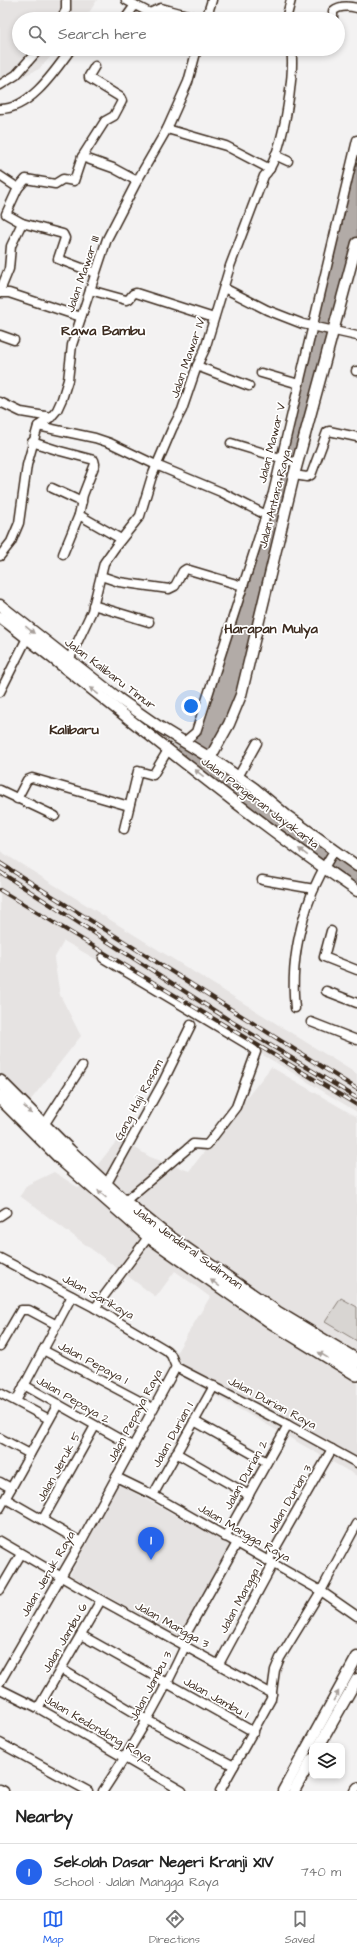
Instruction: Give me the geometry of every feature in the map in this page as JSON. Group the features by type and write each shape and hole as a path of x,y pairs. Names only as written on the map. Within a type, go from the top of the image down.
{"highway":[{"name":"Jalan Jenderal Sudirman","path":"0,1082 44,1125 61,1150 149,1236 274,1317 357,1374"},
{"name":"Jalan Jenderal Sudirman","path":"0,1097 61,1150 106,1185 124,1202 161,1232 274,1317 357,1361"}],"street":[{"path":"65,12 66,0"},
{"path":"126,0 148,12"},
{"path":"208,12 212,0"},
{"path":"288,12 292,0"},
{"path":"130,12 135,5"},
{"path":"333,12 336,8 347,6 357,8"},
{"path":"152,12 161,8 176,12"},
{"path":"0,85 19,72 33,56"},
{"path":"0,109 11,108 30,96 46,82 66,56"},
{"name":"Jalan Mawar III","path":"52,417 57,410 66,386 72,345 107,239 166,129 188,82 195,56"},
{"name":"Jalan Mawar IV","path":"70,660 93,605 104,563 140,516 156,465 182,410 197,366 205,349 230,266 264,176 270,169 284,126 293,69 292,56"},
{"path":"95,66 89,78 120,97 122,101 114,116 105,121 82,156 74,181 63,179 55,184 26,179 18,188 6,214 22,223 63,234 65,238 58,259 95,273"},
{"path":"166,129 226,146 270,169"},
{"name":"Jalan Mawar V","path":"184,742 196,732 266,516 357,140"},
{"path":"274,155 288,161"},
{"path":"82,156 113,168 137,181"},
{"path":"0,176 18,188"},
{"path":"22,223 11,246 9,269 0,292 9,293 81,317"},
{"name":"Jalan Antara Raya","path":"210,758 229,724 241,695 294,475 294,463 354,271 357,243"},
{"path":"224,288 267,310 313,326 357,336"},
{"path":"90,290 126,300 130,299 133,294 136,293 214,318"},
{"path":"0,335 14,340"},
{"path":"197,366 248,386"},
{"path":"261,373 299,384"},
{"path":"0,402 21,412 52,417"},
{"path":"0,556 11,542 18,523 32,442 38,426 52,417"},
{"path":"38,426 95,438 221,492 266,516"},
{"path":"294,475 307,477 311,475 327,432 332,430 357,437"},
{"path":"32,442 94,460 95,464 79,515 63,554"},
{"path":"231,443 294,463"},
{"path":"52,488 82,502"},
{"path":"79,515 121,539"},
{"path":"101,576 119,582 169,589 175,586 183,570 186,569 243,586"},
{"name":"Jalan Kalibaru Timur","path":"0,605 70,660 129,712 148,734"},
{"path":"93,605 149,622"},
{"name":"Jalan Kalibaru Timur","path":"0,617 129,712 158,726 210,758"},
{"path":"0,692 27,638"},
{"path":"148,734 152,727 158,726"},
{"name":"Jalan Pangeran Jayakarta","path":"148,734 357,891"},
{"path":"238,777 257,743"},
{"path":"124,829 138,771 153,775 168,750"},
{"name":"Jalan Pangeran Jayakarta","path":"210,758 238,777 334,851 357,866"},
{"path":"17,799 27,780 32,778 129,806"},
{"path":"0,790 55,816"},
{"path":"295,1008 293,996 296,960 301,930 314,889 324,867 334,851"},
{"path":"262,880 314,889"},
{"path":"331,931 324,957 357,970"},
{"path":"104,958 256,1051 236,1108 207,1145 193,1144 124,1202"},
{"path":"326,991 357,1003"},
{"path":"311,1022 357,1040"},
{"name":"Gang Haji Rasam","path":"106,1185 191,1025"},
{"path":"44,1125 82,1066"},
{"path":"95,1308 149,1236"},
{"name":"Jalan Sarikaya","path":"3,1259 95,1308 166,1350 171,1355 176,1367"},
{"path":"16,1401 72,1296"},
{"path":"0,1346 21,1310 29,1310 57,1325"},
{"name":"Jalan Pepaya 1","path":"43,1350 153,1408"},
{"name":"Jalan Durian Raya","path":"176,1367 288,1424 357,1463"},
{"name":"Jalan Pepaya Raya","path":"116,1477 176,1367"},
{"name":"Jalan Pepaya 2","path":"24,1385 132,1446"},
{"name":"Jalan Durian 1","path":"153,1495 214,1386"},
{"path":"0,1393 49,1419"},
{"path":"0,1508 58,1404"},
{"path":"194,1420 267,1462"},
{"name":"Jalan Durian 2","path":"226,1537 288,1424"},
{"name":"Jalan Jeruk 5","path":"43,1519 95,1426"},
{"path":"0,1438 30,1454"},
{"name":"Jalan Durian 3","path":"271,1562 332,1450"},
{"path":"176,1453 249,1495"},
{"name":"Jalan Mangga Raya","path":"116,1477 153,1495 271,1562 321,1591 357,1616"},
{"name":"Jalan Jeruk Raya","path":"1,1689 116,1477"},
{"path":"0,1482 10,1488"},
{"path":"6,1499 81,1542"},
{"path":"220,1791 254,1732 272,1694 277,1665 321,1591 357,1524"},
{"name":"Jalan Mangga 3","path":"0,1541 101,1600 272,1694"},
{"name":"Jalan Jambu 3","path":"103,1791 125,1758 168,1684 183,1644 237,1543"},
{"path":"0,1590 21,1554"},
{"name":"Jalan Mangga 1","path":"219,1664 271,1562"},
{"name":"Jalan Jambu 6","path":"38,1708 101,1600"},
{"name":"Jalan Jambu 1","path":"81,1635 254,1732"},
{"path":"317,1743 357,1657"},
{"path":"61,1669 147,1720 234,1766"},
{"path":"331,1715 357,1679"},
{"name":"Jalan Kedondong Raya","path":"1,1689 38,1708 182,1791"},
{"path":"0,1743 88,1791"},
{"path":"283,1791 309,1754"},
{"path":"294,1791 309,1764"},
{"path":"354,1791 357,1786"},
{"path":"0,1789 4,1791"}],"shaded area":[{"path":"0,0 97,0 89,12 12,12 12,56 51,56 39,69 13,81 0,91"},
{"path":"357,140 357,243 241,695 210,758 357,866 357,891 174,754 184,742 196,732 266,515"},
{"path":"152,727 184,742 174,754 150,729"},
{"path":"0,851 357,1074 357,1112 275,1062 64,941 54,959 60,995 81,1036 22,1111 0,1087"},
{"path":"271,1067 357,1117 357,1476 167,1368 210,1297 175,1271 156,1297 20,1196 27,1185 54,1172 79,1188 119,1138 150,1157 189,1171"},
{"path":"341,1298 357,1307 357,1341 325,1322"},
{"path":"118,1484 232,1546 179,1637 70,1575"}],"railway":[{"path":"0,863 357,1089"},
{"path":"0,872 229,1020 357,1098"},
{"path":"0,890 357,1105"}],"place":[{"name":"Sekolah Dasar Negeri Kranji XIV","path":"151,1560"}],"district":[{"name":"Rawa Bambu","path":"103,331"},
{"name":"Harapan Mulya","path":"271,629"},
{"name":"Kalibaru","path":"74,730"}]}
